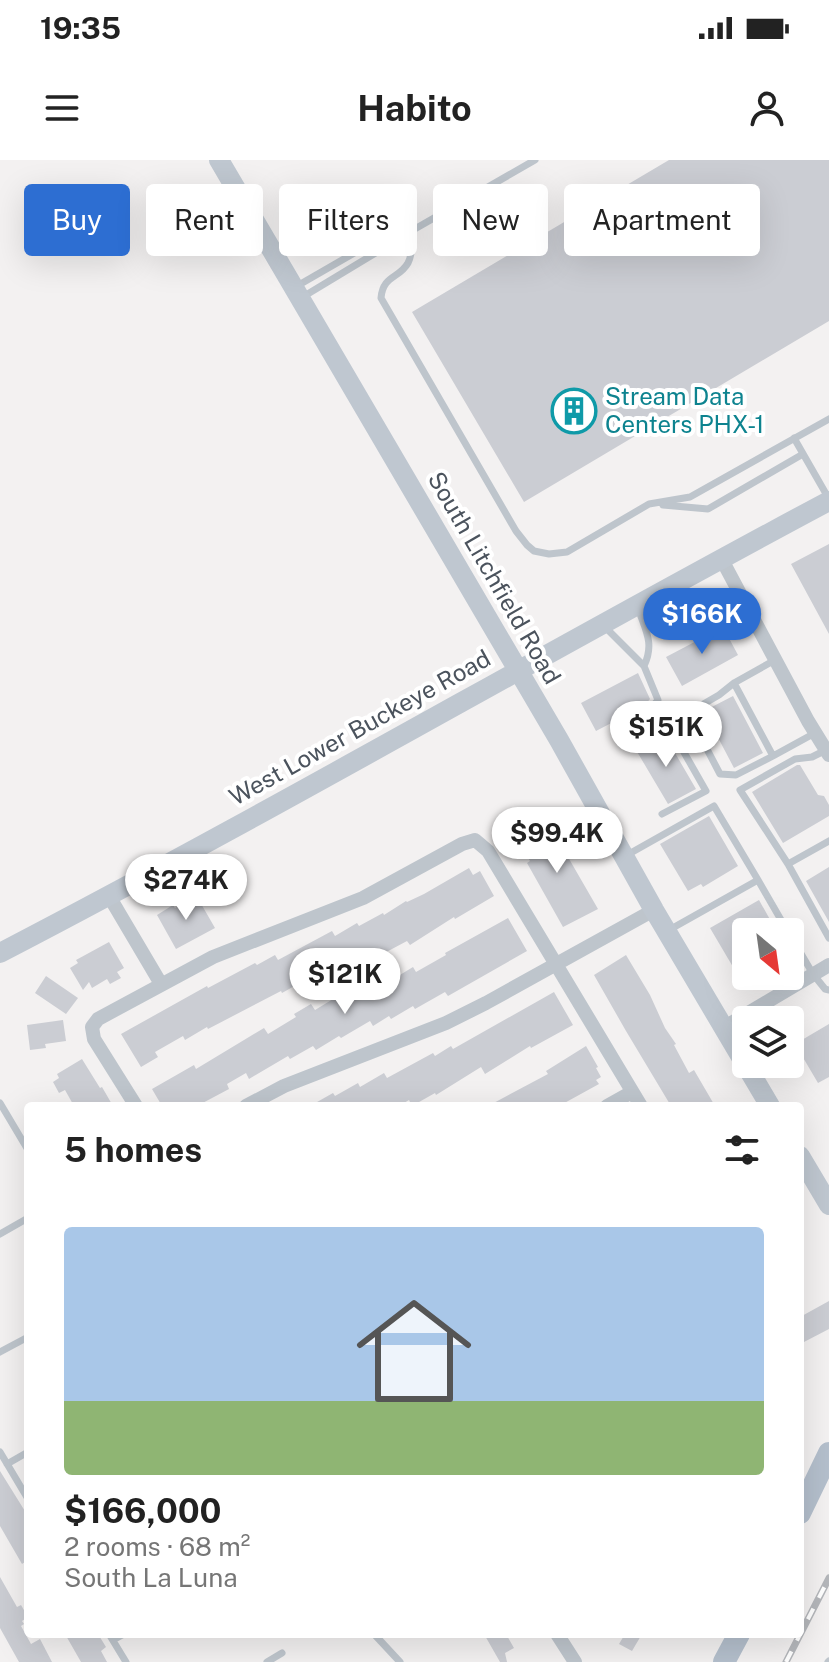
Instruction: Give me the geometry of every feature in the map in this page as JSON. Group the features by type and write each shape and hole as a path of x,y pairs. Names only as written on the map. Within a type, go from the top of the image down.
{"main road":[{"name":"South Litchfield Road","path":"219,160 768,1102"},
{"name":"West Lower Buckeye Road","path":"0,953 829,500"},
{"path":"804,1163 829,1205"},
{"path":"804,1505 829,1453"},
{"path":"724,1662 732,1638"}],"street":[{"path":"721,558 827,752"},
{"path":"133,1102 94,1039 92,1027 98,1019 213,957 363,898 462,844 475,840 488,851 638,1102"},
{"path":"109,896 161,984"},
{"path":"254,1102 284,1086 446,1023 654,910"},
{"path":"723,1028 829,965"},
{"path":"614,1102 632,1092"},
{"path":"560,1638 575,1662"}],"lane":[{"path":"417,228 535,160"},
{"path":"296,294 353,256"},
{"path":"296,294 374,256"},
{"path":"410,256 403,269 385,283 381,298 516,531 534,551 549,554 567,552 649,504 690,497 829,419"},
{"path":"794,438 829,500"},
{"path":"649,504 708,509 803,454"},
{"path":"637,605 650,643 644,666"},
{"path":"602,624 644,666 658,700 620,743 667,724 706,791 662,814"},
{"path":"775,660 688,713 720,774 736,775 815,733"},
{"path":"734,683 773,756"},
{"path":"827,752 795,759 740,790 788,864 829,938"},
{"path":"624,857 714,806 780,918"},
{"path":"788,864 829,841"},
{"path":"667,931 758,880"},
{"path":"804,959 813,974 829,990"},
{"path":"0,1103 3,1114 24,1144"},
{"path":"0,1234 24,1220"},
{"path":"0,1352 24,1339"},
{"path":"0,1452 24,1492"},
{"path":"7,1464 24,1454"},
{"path":"112,1638 126,1662"},
{"path":"378,1638 400,1662"},
{"path":"267,1662 282,1653"}],"building":[{"name":"Stream Data Centers PHX-1","path":"669,160 829,160 829,321 524,502 412,312 507,256 548,256 548,232 564,222 564,256 760,256 760,184 628,184"},
{"path":"829,544 829,634 791,564"},
{"path":"723,627 738,655 682,686 666,657"},
{"path":"638,673 650,699 644,706 596,731 581,703"},
{"path":"733,696 763,753 734,768 704,711"},
{"path":"664,734 696,789 668,804 636,750"},
{"path":"800,765 818,795 824,796 829,805 829,816 783,843 752,792"},
{"path":"709,816 738,866 703,887 701,884 688,891 660,844"},
{"path":"549,820 598,909 563,927 517,839"},
{"path":"829,867 829,922 806,881"},
{"path":"469,868 473,875 480,871 494,896 410,945 407,941 360,966 356,959 308,985 305,980 185,1040 183,1036 155,1052 158,1057 141,1067 121,1034 255,963 257,965 275,955 278,960 332,931 335,936 357,923 359,926 384,915"},
{"path":"196,895 215,928 176,949 157,915"},
{"path":"759,900 769,918 732,918 732,965 710,928"},
{"path":"508,918 527,951 448,996 445,992 415,1009 413,1006 373,1026 370,1021 316,1050 313,1046 290,1059 288,1056 249,1079 246,1073 227,1084 229,1089 205,1102 160,1102 152,1089 194,1065 196,1069 264,1028 268,1034 311,1004 315,1010 338,996 343,1004 388,977 390,981 413,967 416,972"},
{"path":"109,942 124,968 117,972 121,978 110,984 107,979 92,988 89,982 83,990 70,968 78,963 76,960"},
{"path":"626,955 689,1073 694,1070 713,1102 669,1102 594,975"},
{"path":"46,976 78,998 66,1014 35,993"},
{"path":"554,992 573,1025 530,1046 485,1074 481,1067 419,1102 317,1102 358,1083 360,1087 384,1073 387,1078 433,1053 435,1056 451,1046 453,1049"},
{"path":"63,1020 66,1041 30,1050 27,1025"},
{"path":"829,1024 829,1077 818,1083 804,1059 804,1039"},
{"path":"586,1046 601,1077 596,1080 599,1084 566,1102 496,1102 548,1074 546,1071"},
{"path":"82,1059 111,1102 72,1102 65,1090 59,1093 53,1082 59,1078 57,1074"},
{"path":"829,1301 829,1329 804,1342 804,1315"},
{"path":"0,1471 24,1510 22,1564 0,1526"},
{"path":"0,1577 17,1607 21,1605 24,1610 24,1624 21,1626 24,1638 31,1644 40,1639 52,1662 19,1662 0,1628"},
{"path":"67,1638 100,1638 106,1647 101,1651 107,1662 81,1662"},
{"path":"486,1638 508,1638 514,1648 505,1653 507,1662 500,1662"},
{"path":"623,1638 640,1638 632,1651 619,1644"}],"railway":[{"path":"804,1627 829,1578"},
{"path":"786,1662 798,1638"}],"place":[{"name":"Stream Data Centers PHX-1","path":"574,411"}]}
